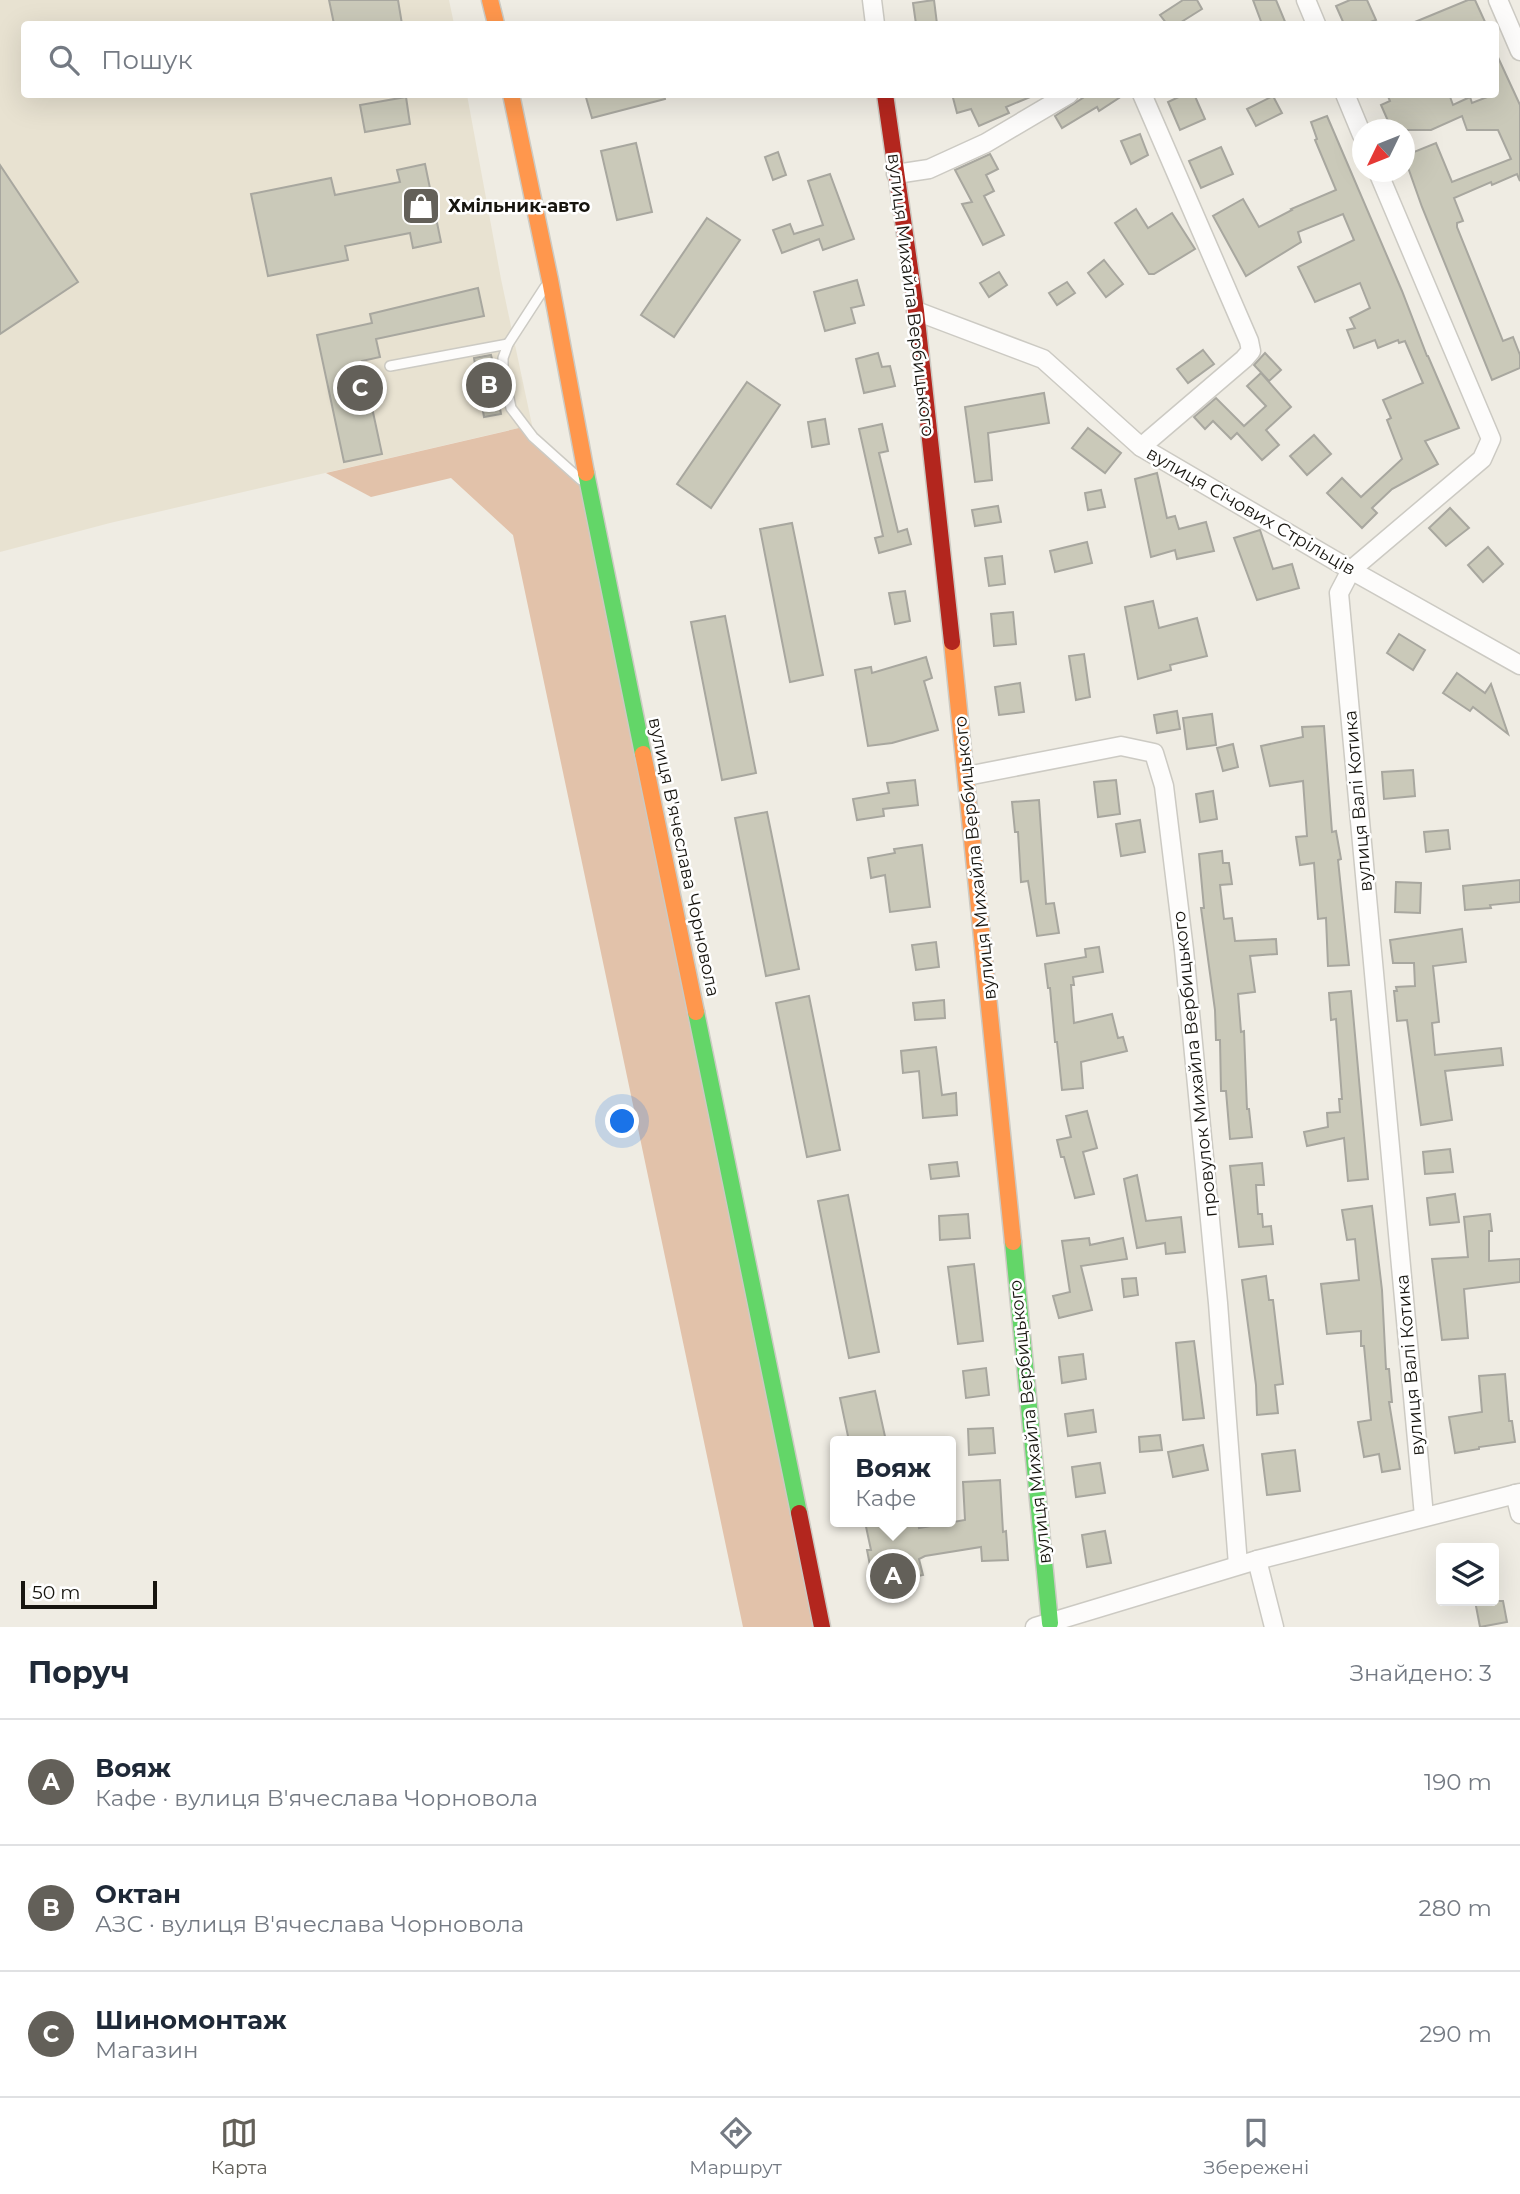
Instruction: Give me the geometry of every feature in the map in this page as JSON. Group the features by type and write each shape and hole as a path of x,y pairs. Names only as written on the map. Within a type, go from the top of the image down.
{"street":[{"path":"491,0 495,21"},
{"path":"872,0 875,21"},
{"path":"1306,0 1315,21"},
{"path":"1498,0 1520,51"},
{"name":"вулиця В'ячеслава Чорновола","path":"512,98 550,280 588,486 821,1627"},
{"name":"вулиця Михайла Вербицького","path":"886,98 916,311 967,776 1042,1625"},
{"path":"896,174 929,169 986,143 1062,98"},
{"path":"1141,447 1251,351 1145,98"},
{"path":"1347,98 1356,119"},
{"path":"1351,570 1482,459 1491,439 1382,182"},
{"name":"вулиця Січових Стрільців","path":"916,311 1043,359 1141,447 1520,665"},
{"name":"вулиця Валі Котика","path":"1351,570 1339,593 1424,1516"},
{"name":"провулок Михайла Вербицького","path":"967,776 1121,746 1154,753 1164,786 1184,950 1218,1303 1238,1565"},
{"path":"1042,1625 1238,1565 1518,1494 1520,1514"},
{"path":"1257,1560 1274,1627"}],"lane":[{"path":"550,280 508,344 503,358 510,408 533,437 588,486"},
{"path":"390,366 508,344"}],"shaded area":[{"path":"0,0 449,0 453,21 21,21 21,98 468,98 501,279 532,425 110,523 0,552"},
{"path":"532,425 528,431 588,486 822,1627 743,1627 513,535 451,478 371,497 326,473"}],"building":[{"path":"329,0 398,0 402,21 333,21"},
{"path":"934,0 937,21 916,21 913,3"},
{"path":"1183,0 1197,0 1202,9 1183,21 1165,21 1160,15"},
{"path":"1253,0 1276,0 1285,21 1261,21"},
{"path":"1350,0 1367,0 1376,20 1343,21 1336,6"},
{"path":"1468,0 1475,0 1485,21 1417,21"},
{"path":"1499,60 1520,105 1520,181 1517,174 1454,198 1463,221 1457,223 1457,227 1503,341 1513,337 1520,355 1520,368 1492,380 1413,182 1415,152 1436,143 1452,182 1511,159 1498,130 1467,130 1462,116 1431,130 1415,130 1415,119 1387,119 1381,105 1390,101 1389,98 1450,98 1453,105 1470,98 1472,103 1485,98 1499,98"},
{"path":"406,98 410,124 365,132 360,105"},
{"path":"586,98 665,98 665,99 592,118"},
{"path":"953,98 1028,98 1006,107 1009,113 979,126 971,109 957,113"},
{"path":"1083,98 1119,98 1099,111 1097,107 1062,128 1055,116"},
{"path":"1176,98 1196,98 1205,119 1180,130 1168,102"},
{"path":"1274,98 1282,113 1256,126 1247,109"},
{"path":"1327,116 1352,174 1352,182 1355,182 1459,428 1425,441 1438,464 1392,489 1372,508 1377,513 1362,528 1327,493 1342,478 1361,497 1402,459 1387,420 1391,418 1383,400 1423,383 1405,341 1399,343 1398,340 1378,348 1375,340 1354,348 1347,330 1355,328 1350,318 1370,308 1360,283 1315,302 1298,267 1354,240 1343,214 1298,232 1301,242 1246,276 1213,216 1243,199 1259,227 1291,209 1336,190 1315,140 1317,139 1311,122"},
{"path":"1140,134 1148,155 1131,164 1121,141"},
{"path":"636,143 652,212 617,220 601,151"},
{"path":"1221,147 1233,174 1201,188 1189,161"},
{"path":"778,152 786,175 773,180 765,157"},
{"path":"990,154 998,169 986,175 994,191 984,196 1004,235 983,245 962,204 972,202 955,170"},
{"path":"425,164 441,242 413,248 410,233 345,246 348,260 268,276 251,194 331,178 335,195 400,182 397,170"},
{"path":"0,165 78,282 0,334"},
{"path":"830,174 854,239 823,250 819,239 782,253 773,230 790,224 794,234 823,225 808,181"},
{"path":"1136,209 1148,228 1172,213 1195,249 1154,274 1149,274 1115,223"},
{"path":"707,218 740,240 674,337 641,315"},
{"path":"1104,260 1123,284 1106,297 1088,273"},
{"path":"999,272 1007,285 989,297 980,283"},
{"path":"857,280 864,305 851,308 855,323 825,331 814,292"},
{"path":"1067,282 1075,293 1057,305 1049,293"},
{"path":"478,288 484,316 376,339 380,357 362,361 382,454 344,462 317,335 372,323 370,314"},
{"path":"1203,350 1214,364 1188,383 1177,369"},
{"path":"878,353 882,367 890,366 895,386 864,393 856,359"},
{"path":"1265,353 1281,370 1269,381 1254,365"},
{"path":"491,355 502,397 498,398 501,414 484,417 474,358"},
{"path":"1261,373 1291,407 1266,430 1279,445 1262,460 1237,433 1231,439 1213,421 1205,429 1194,417 1216,398 1244,426 1266,406 1247,386"},
{"path":"747,382 780,405 711,508 677,484"},
{"path":"1044,393 1049,423 988,433 992,480 975,482 965,407"},
{"path":"825,419 829,444 812,447 808,422"},
{"path":"882,424 888,451 879,453 898,532 907,529 911,544 879,553 875,538 883,536 859,429"},
{"path":"1088,428 1121,453 1105,473 1072,448"},
{"path":"1314,435 1331,454 1307,475 1290,456"},
{"path":"1157,473 1167,518 1175,516 1179,529 1206,522 1214,551 1177,559 1175,550 1151,557 1135,479"},
{"path":"1101,490 1105,507 1088,510 1085,493"},
{"path":"998,506 1001,522 975,526 972,510"},
{"path":"1450,508 1469,528 1446,546 1429,528"},
{"path":"792,523 823,675 790,682 760,529"},
{"path":"1260,530 1273,569 1292,564 1299,588 1257,600 1234,538"},
{"path":"1087,542 1092,563 1055,572 1050,551"},
{"path":"1488,547 1503,564 1483,582 1468,565"},
{"path":"1002,556 1005,584 989,586 985,558"},
{"path":"905,591 910,621 895,624 889,593"},
{"path":"1153,601 1159,628 1197,618 1207,656 1170,665 1171,670 1138,679 1125,607"},
{"path":"1013,612 1016,644 994,646 991,614"},
{"path":"725,616 756,773 722,780 691,622"},
{"path":"1399,634 1425,650 1413,670 1387,653"},
{"path":"1084,654 1090,697 1076,700 1069,656"},
{"path":"926,657 932,678 924,681 938,730 892,743 868,746 855,670 871,667 872,673"},
{"path":"1457,673 1485,693 1491,684 1508,734 1473,707 1470,711 1443,693"},
{"path":"1020,683 1024,712 999,715 995,687"},
{"path":"1177,711 1180,729 1157,733 1154,715"},
{"path":"1212,714 1216,745 1187,749 1183,718"},
{"path":"1324,726 1332,832 1336,831 1341,859 1338,860 1349,965 1328,966 1326,918 1318,919 1314,863 1300,865 1296,837 1307,836 1303,781 1270,786 1261,746 1303,737 1302,727"},
{"path":"1233,744 1238,767 1223,771 1217,748"},
{"path":"1413,770 1415,796 1384,799 1382,772"},
{"path":"915,780 918,805 883,809 884,816 857,820 853,799 889,793 887,783"},
{"path":"1116,780 1120,814 1098,817 1094,782"},
{"path":"1213,791 1217,819 1200,822 1196,794"},
{"path":"1039,800 1046,904 1054,903 1059,933 1037,936 1028,881 1021,882 1018,832 1015,832 1012,802"},
{"path":"767,812 799,969 766,976 735,818"},
{"path":"1140,820 1145,852 1121,856 1116,824"},
{"path":"1448,830 1450,849 1426,852 1424,832"},
{"path":"922,845 930,907 890,912 885,875 871,878 868,858 895,853 894,849"},
{"path":"1222,851 1223,863 1229,863 1232,884 1220,885 1224,919 1232,918 1235,941 1276,939 1277,954 1250,956 1255,992 1238,994 1241,1032 1244,1031 1247,1109 1252,1137 1230,1139 1226,1091 1221,1091 1220,1040 1216,1040 1215,1010 1201,908 1204,908 1199,854"},
{"path":"1520,880 1520,902 1465,910 1463,886"},
{"path":"1396,882 1421,883 1420,913 1395,912"},
{"path":"1462,929 1466,962 1433,966 1439,1022 1432,1023 1435,1055 1501,1048 1503,1065 1445,1071 1452,1120 1421,1125 1407,1020 1397,1021 1394,991 1397,991 1396,987 1415,986 1414,963 1393,963 1390,940"},
{"path":"936,942 939,967 916,970 912,945"},
{"path":"1099,947 1103,972 1073,977 1074,985 1071,985 1074,1023 1112,1014 1118,1038 1123,1037 1127,1051 1081,1062 1083,1088 1062,1090 1045,964 1086,957 1085,949"},
{"path":"1351,991 1368,1179 1348,1181 1344,1138 1307,1146 1304,1132 1328,1127 1327,1113 1340,1112 1339,1099 1342,1099 1336,1019 1331,1020 1329,993"},
{"path":"809,996 840,1150 807,1157 776,1003"},
{"path":"944,1000 945,1018 915,1020 913,1003"},
{"path":"936,1047 942,1095 956,1093 957,1115 923,1118 919,1071 903,1073 901,1051"},
{"path":"1087,1111 1097,1148 1083,1152 1094,1194 1075,1198 1057,1140 1071,1137 1066,1116"},
{"path":"1450,1149 1453,1172 1425,1174 1423,1152"},
{"path":"957,1162 959,1176 931,1179 929,1165"},
{"path":"1262,1163 1264,1185 1256,1185 1258,1214 1262,1214 1263,1227 1271,1226 1273,1244 1239,1247 1230,1166"},
{"path":"1137,1175 1146,1221 1181,1217 1185,1252 1166,1254 1165,1243 1137,1248 1124,1179"},
{"path":"1455,1194 1459,1222 1430,1225 1427,1198"},
{"path":"848,1195 879,1352 849,1358 818,1201"},
{"path":"1372,1206 1382,1290 1386,1369 1389,1369 1392,1402 1389,1402 1400,1469 1382,1472 1379,1454 1364,1457 1358,1422 1371,1420 1361,1331 1327,1334 1321,1284 1359,1280 1355,1239 1347,1240 1342,1210"},
{"path":"968,1214 970,1238 940,1240 939,1216"},
{"path":"1490,1214 1492,1231 1489,1231 1489,1261 1520,1259 1520,1282 1464,1289 1468,1338 1442,1340 1432,1259 1468,1257 1464,1217"},
{"path":"1089,1238 1090,1245 1123,1238 1127,1259 1081,1266 1092,1310 1059,1318 1053,1296 1070,1292 1062,1241"},
{"path":"974,1264 983,1341 958,1344 948,1267"},
{"path":"1266,1276 1269,1300 1273,1300 1283,1384 1275,1385 1278,1413 1257,1415 1256,1385 1242,1280"},
{"path":"1136,1278 1138,1295 1124,1297 1122,1279"},
{"path":"1194,1341 1204,1418 1183,1420 1176,1343"},
{"path":"1083,1354 1086,1379 1062,1383 1059,1357"},
{"path":"986,1368 989,1395 966,1398 963,1371"},
{"path":"1505,1374 1509,1421 1512,1421 1515,1442 1455,1453 1449,1417 1482,1412 1479,1376"},
{"path":"875,1391 885,1436 848,1436 840,1398"},
{"path":"1093,1410 1096,1432 1068,1436 1065,1414"},
{"path":"993,1428 995,1453 969,1455 968,1429"},
{"path":"1160,1435 1162,1450 1140,1452 1139,1437"},
{"path":"1203,1445 1208,1470 1173,1477 1168,1452"},
{"path":"1295,1450 1300,1491 1267,1495 1262,1454"},
{"path":"1100,1463 1105,1493 1076,1497 1072,1467"},
{"path":"1000,1480 1003,1532 1006,1531 1008,1560 982,1561 981,1547 925,1556 919,1559 923,1575 913,1577 914,1583 875,1591 867,1550 871,1550 866,1527 956,1527 956,1522 965,1520 963,1482"},
{"path":"1105,1531 1111,1563 1087,1567 1082,1535"},
{"path":"1499,1601 1503,1601 1507,1622 1480,1627 1476,1606 1499,1606"}],"traffic: fast":[{"path":"586,473 643,754"},
{"path":"696,1012 799,1513"},
{"path":"1013,1242 1050,1623"}],"traffic: slow":[{"path":"490,0 495,21"},
{"path":"512,98 550,280 586,473"},
{"path":"952,642 1013,1242"},
{"path":"643,754 696,1012"}],"traffic: jam":[{"path":"886,98 916,311 952,642"},
{"path":"799,1513 822,1627"}],"place":[{"name":"Хмільник-авто","path":"421,206"},
{"name":"Октан","path":"489,385"},
{"name":"Шиномонтаж","path":"360,388"},
{"name":"Вояж","path":"893,1576"}]}
